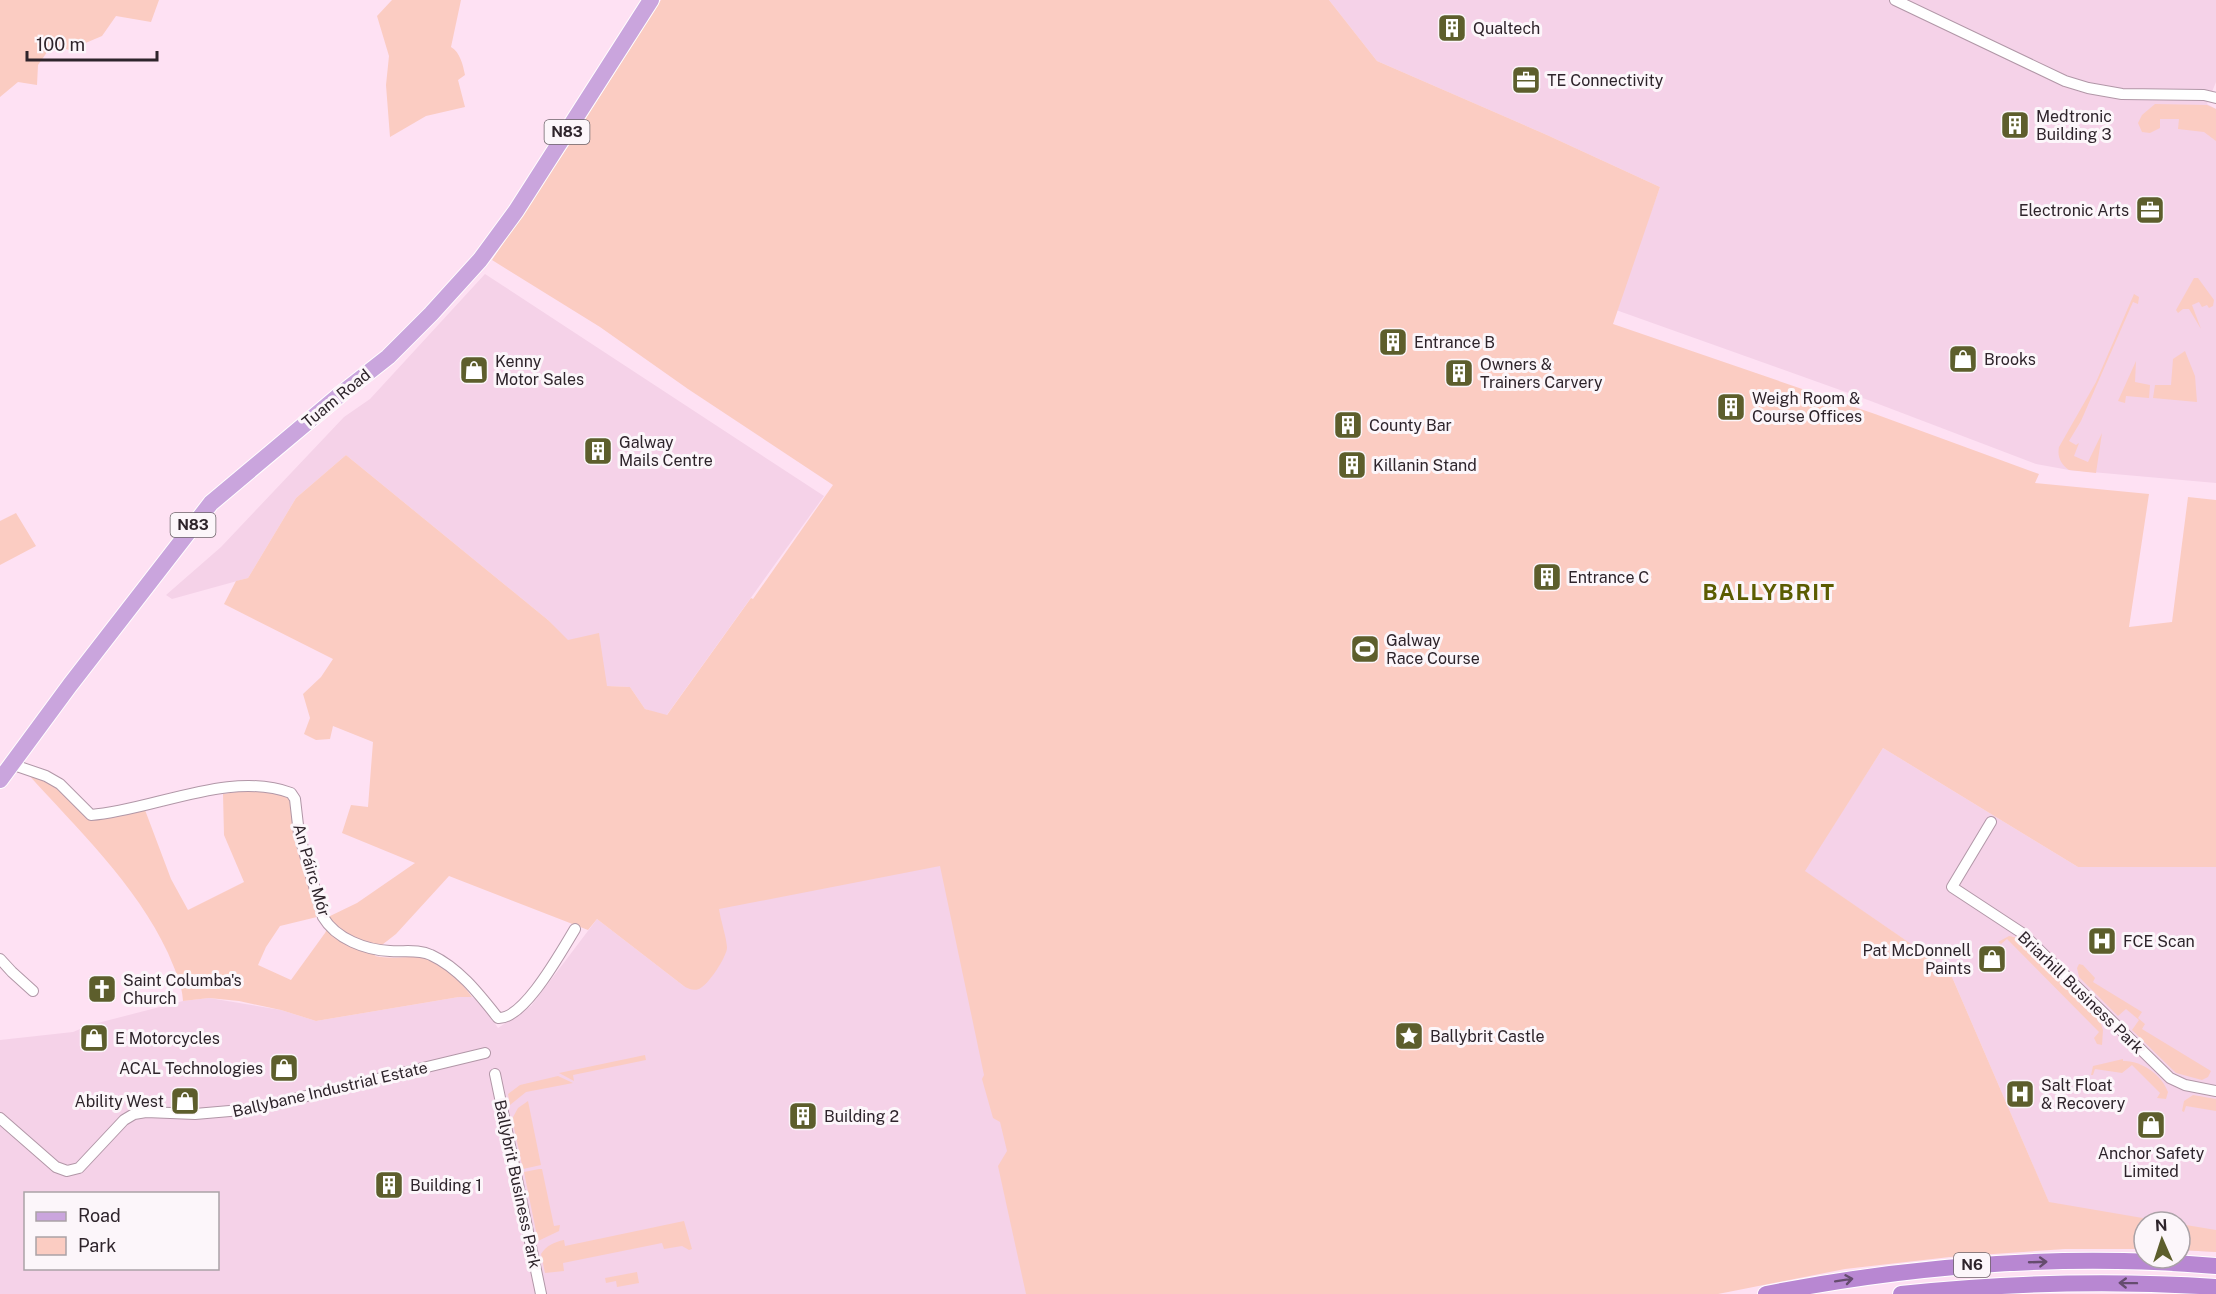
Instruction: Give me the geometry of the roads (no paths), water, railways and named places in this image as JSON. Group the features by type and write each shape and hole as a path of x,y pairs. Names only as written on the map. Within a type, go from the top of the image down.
{"highway":[{"name":"N6","path":"1766,1294 1884,1274 1978,1265 2092,1261 2216,1266"},
{"name":"N6","path":"1901,1294 1985,1286 2065,1283 2140,1283 2216,1287"}],"main road":[{"name":"Tuam Road","path":"0,780 70,685 211,503 388,357 480,260 516,211 651,0"}],"street":[{"path":"1895,0 2019,60 2077,84 2122,94 2204,95 2216,98"},
{"path":"2204,95 2216,91"},
{"name":"An Páirc Mór","path":"11,764 60,784 85,811 91,814 109,813 188,795 244,786 273,788 291,793 295,799 303,849 323,917 328,926 345,938 375,949 429,954 460,974 498,1018 503,1018 516,1011 531,996 575,929"},
{"name":"Briarhill Business Park","path":"1990,822 1952,887 2022,933 2170,1078 2185,1085 2216,1091"},
{"path":"0,959 33,990"},
{"name":"Ballybane Industrial Estate","path":"0,1118 56,1167 67,1171 74,1170 86,1162 124,1120 134,1114 146,1112 216,1113 253,1109 485,1053"},
{"name":"Ballybrit Business Park","path":"495,1074 541,1294"}],"place":[{"name":"Qualtech","path":"1452,28"},
{"name":"TE Connectivity","path":"1526,80"},
{"name":"Medtronic Building 3","path":"2015,125"},
{"name":"Electronic Arts","path":"2150,210"},
{"name":"Entrance B","path":"1393,342"},
{"name":"Brooks","path":"1963,359"},
{"name":"Kenny Motor Sales","path":"474,370"},
{"name":"Owners & Trainers Carvery","path":"1459,373"},
{"name":"Weigh Room & Course Offices","path":"1731,407"},
{"name":"County Bar","path":"1348,425"},
{"name":"Galway Mails Centre","path":"598,451"},
{"name":"Killanin Stand","path":"1352,465"},
{"name":"Entrance C","path":"1547,577"},
{"name":"Galway Race Course","path":"1365,649"},
{"name":"FCE Scan","path":"2102,941"},
{"name":"Pat McDonnell Paints","path":"1992,959"},
{"name":"Saint Columba's Church","path":"102,989"},
{"name":"Ballybrit Castle","path":"1409,1036"},
{"name":"E Motorcycles","path":"94,1038"},
{"name":"ACAL Technologies","path":"284,1068"},
{"name":"Salt Float & Recovery","path":"2020,1094"},
{"name":"Ability West","path":"185,1101"},
{"name":"Building 2","path":"803,1116"},
{"name":"Anchor Safety Limited","path":"2151,1125"},
{"name":"Building 1","path":"389,1185"}],"district":[{"name":"BALLYBRIT","path":"1769,592"}]}
